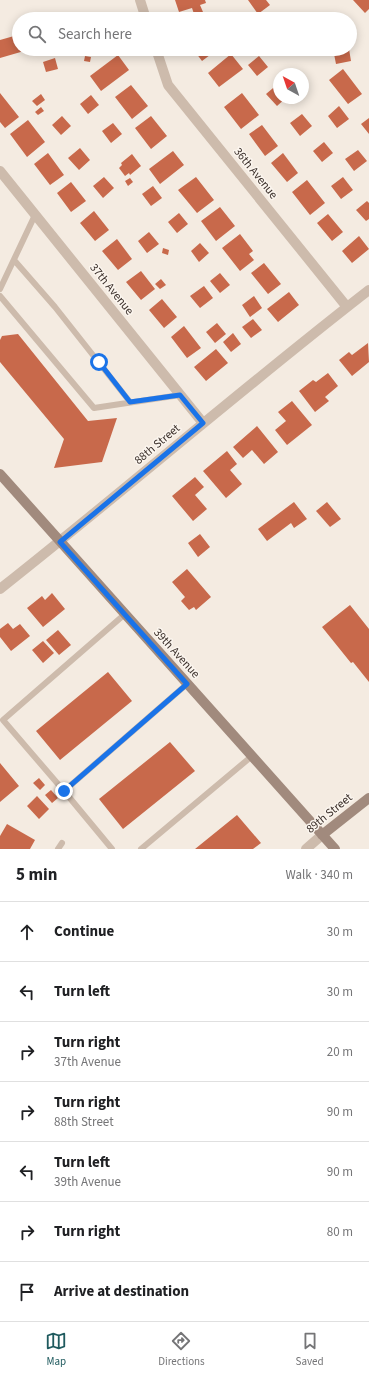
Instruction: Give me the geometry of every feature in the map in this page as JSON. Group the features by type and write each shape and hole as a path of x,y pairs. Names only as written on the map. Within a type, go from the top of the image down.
{"main road":[{"name":"39th Avenue","path":"0,474 335,849"},
{"name":"89th Street","path":"322,835 369,798"}],"street":[{"path":"140,0 144,12"},
{"name":"36th Avenue","path":"158,56 168,85 347,307"},
{"name":"37th Avenue","path":"0,171 203,423"},
{"name":"88th Street","path":"0,589 60,542 203,423 369,290"},
{"name":"89th Street","path":"306,849 322,835"}],"lane":[{"path":"0,289 35,214"},
{"path":"14,260 55,307 130,402"},
{"path":"0,296 94,408 180,395"},
{"path":"112,849 3,720 125,614"},
{"path":"64,791 187,684"},
{"path":"141,849 252,756"}],"building":[{"path":"175,0 205,0 206,3 200,5 203,12 193,12 192,8 179,12"},
{"path":"248,0 266,0 270,5 261,12 257,12"},
{"path":"353,0 369,0 369,9 365,13"},
{"path":"12,37 12,55 0,58 0,40"},
{"path":"85,56 91,57 90,62 84,61"},
{"path":"117,56 119,56 129,70 101,91 90,76"},
{"path":"198,56 209,56 202,61"},
{"path":"229,56 233,56 243,69 219,87 208,73"},
{"path":"259,56 268,67 257,76 248,65"},
{"path":"334,56 350,56 351,61 336,64"},
{"path":"55,58 58,69 46,72 43,62"},
{"path":"343,69 362,94 348,104 329,80"},
{"path":"131,85 148,106 132,119 115,97"},
{"path":"273,88 273,102 266,94"},
{"path":"0,93 19,117 5,128 0,122"},
{"path":"242,93 259,115 241,129 224,107"},
{"path":"41,94 45,100 37,106 32,101"},
{"path":"91,95 99,105 88,114 80,104"},
{"path":"339,106 349,119 337,128 328,116"},
{"path":"41,107 44,111 38,115 35,112"},
{"path":"302,114 312,126 300,136 290,123"},
{"path":"62,116 71,126 61,135 52,125"},
{"path":"151,116 167,136 151,149 135,128"},
{"path":"369,118 369,134 361,124"},
{"path":"28,120 45,142 27,157 10,134"},
{"path":"113,123 122,134 111,143 102,131"},
{"path":"262,125 278,146 265,156 249,134"},
{"path":"324,142 333,153 322,162 313,151"},
{"path":"80,148 90,160 79,170 68,158"},
{"path":"358,150 367,161 354,171 345,159"},
{"path":"173,151 184,165 160,184 149,169"},
{"path":"48,153 64,175 50,185 34,164"},
{"path":"283,153 298,173 287,182 271,163"},
{"path":"132,154 141,166 130,175 129,173 125,176 119,168 122,165 121,163"},
{"path":"104,177 114,188 103,198 93,186"},
{"path":"196,177 214,200 197,213 178,190"},
{"path":"343,177 353,190 341,199 331,186"},
{"path":"130,178 133,182 128,186 125,181"},
{"path":"307,180 325,203 310,215 292,192"},
{"path":"71,182 86,201 71,212 57,193"},
{"path":"153,186 162,198 151,206 142,194"},
{"path":"367,201 369,203 369,219 366,221 356,210"},
{"path":"220,207 235,226 216,241 201,221"},
{"path":"94,211 109,230 95,241 80,223"},
{"path":"179,213 188,224 177,233 168,222"},
{"path":"328,214 343,232 332,241 317,223"},
{"path":"149,232 159,244 147,253 138,241"},
{"path":"240,234 253,251 249,254 254,260 240,271 222,248"},
{"path":"359,236 369,249 352,263 342,251"},
{"path":"117,239 132,259 118,270 102,251"},
{"path":"200,243 209,253 199,262 191,251"},
{"path":"163,248 169,250 168,255 162,253"},
{"path":"264,263 281,284 268,294 251,273"},
{"path":"141,271 155,289 141,300 126,282"},
{"path":"220,273 230,285 220,293 210,281"},
{"path":"161,279 166,285 160,289 155,284"},
{"path":"204,286 213,298 200,308 190,296"},
{"path":"289,292 299,305 278,322 267,309"},
{"path":"254,296 262,308 250,317 242,305"},
{"path":"162,299 177,317 164,328 149,310"},
{"path":"253,319 262,330 251,338 242,327"},
{"path":"217,323 226,334 215,343 206,332"},
{"path":"184,326 201,348 187,358 171,337"},
{"path":"233,333 241,344 231,352 223,342"},
{"path":"18,334 88,421 117,418 102,462 54,468 64,439 0,362 0,340 2,336"},
{"path":"368,343 369,362 352,376 339,360 349,352 352,355"},
{"path":"216,349 228,363 206,381 194,367"},
{"path":"328,373 338,386 325,397 329,401 315,412 299,391 313,380 316,382"},
{"path":"292,401 312,425 287,445 275,430 286,421 278,412"},
{"path":"257,426 278,452 264,464 252,450 243,458 233,447"},
{"path":"227,451 237,464 230,470 242,484 226,498 203,471"},
{"path":"195,477 204,487 195,495 207,509 193,521 172,496"},
{"path":"294,502 307,519 294,528 291,523 267,541 258,529"},
{"path":"327,502 341,519 330,527 316,511"},
{"path":"200,534 210,547 198,557 188,543"},
{"path":"187,569 211,597 196,610 194,607 189,610 181,601 185,597 172,582"},
{"path":"52,593 65,609 43,627 27,608 42,596 45,600"},
{"path":"350,605 369,629 369,682 353,662 351,663 322,627"},
{"path":"8,623 13,629 20,624 30,636 11,651 0,637 0,629"},
{"path":"58,630 71,645 59,655 46,640"},
{"path":"43,641 54,653 43,663 32,650"},
{"path":"108,672 132,701 60,760 36,731"},
{"path":"170,742 195,771 123,829 99,799"},
{"path":"0,763 19,786 0,802"},
{"path":"39,778 45,785 40,790 33,783"},
{"path":"51,790 58,798 52,803 45,795"},
{"path":"37,796 49,809 39,819 27,806"},
{"path":"237,815 261,843 253,849 195,849"},
{"path":"7,824 35,840 30,849 0,849 0,836"}],"route":[{"path":"64,791 187,684 60,542 203,423 180,395 130,402 99,362"}]}
